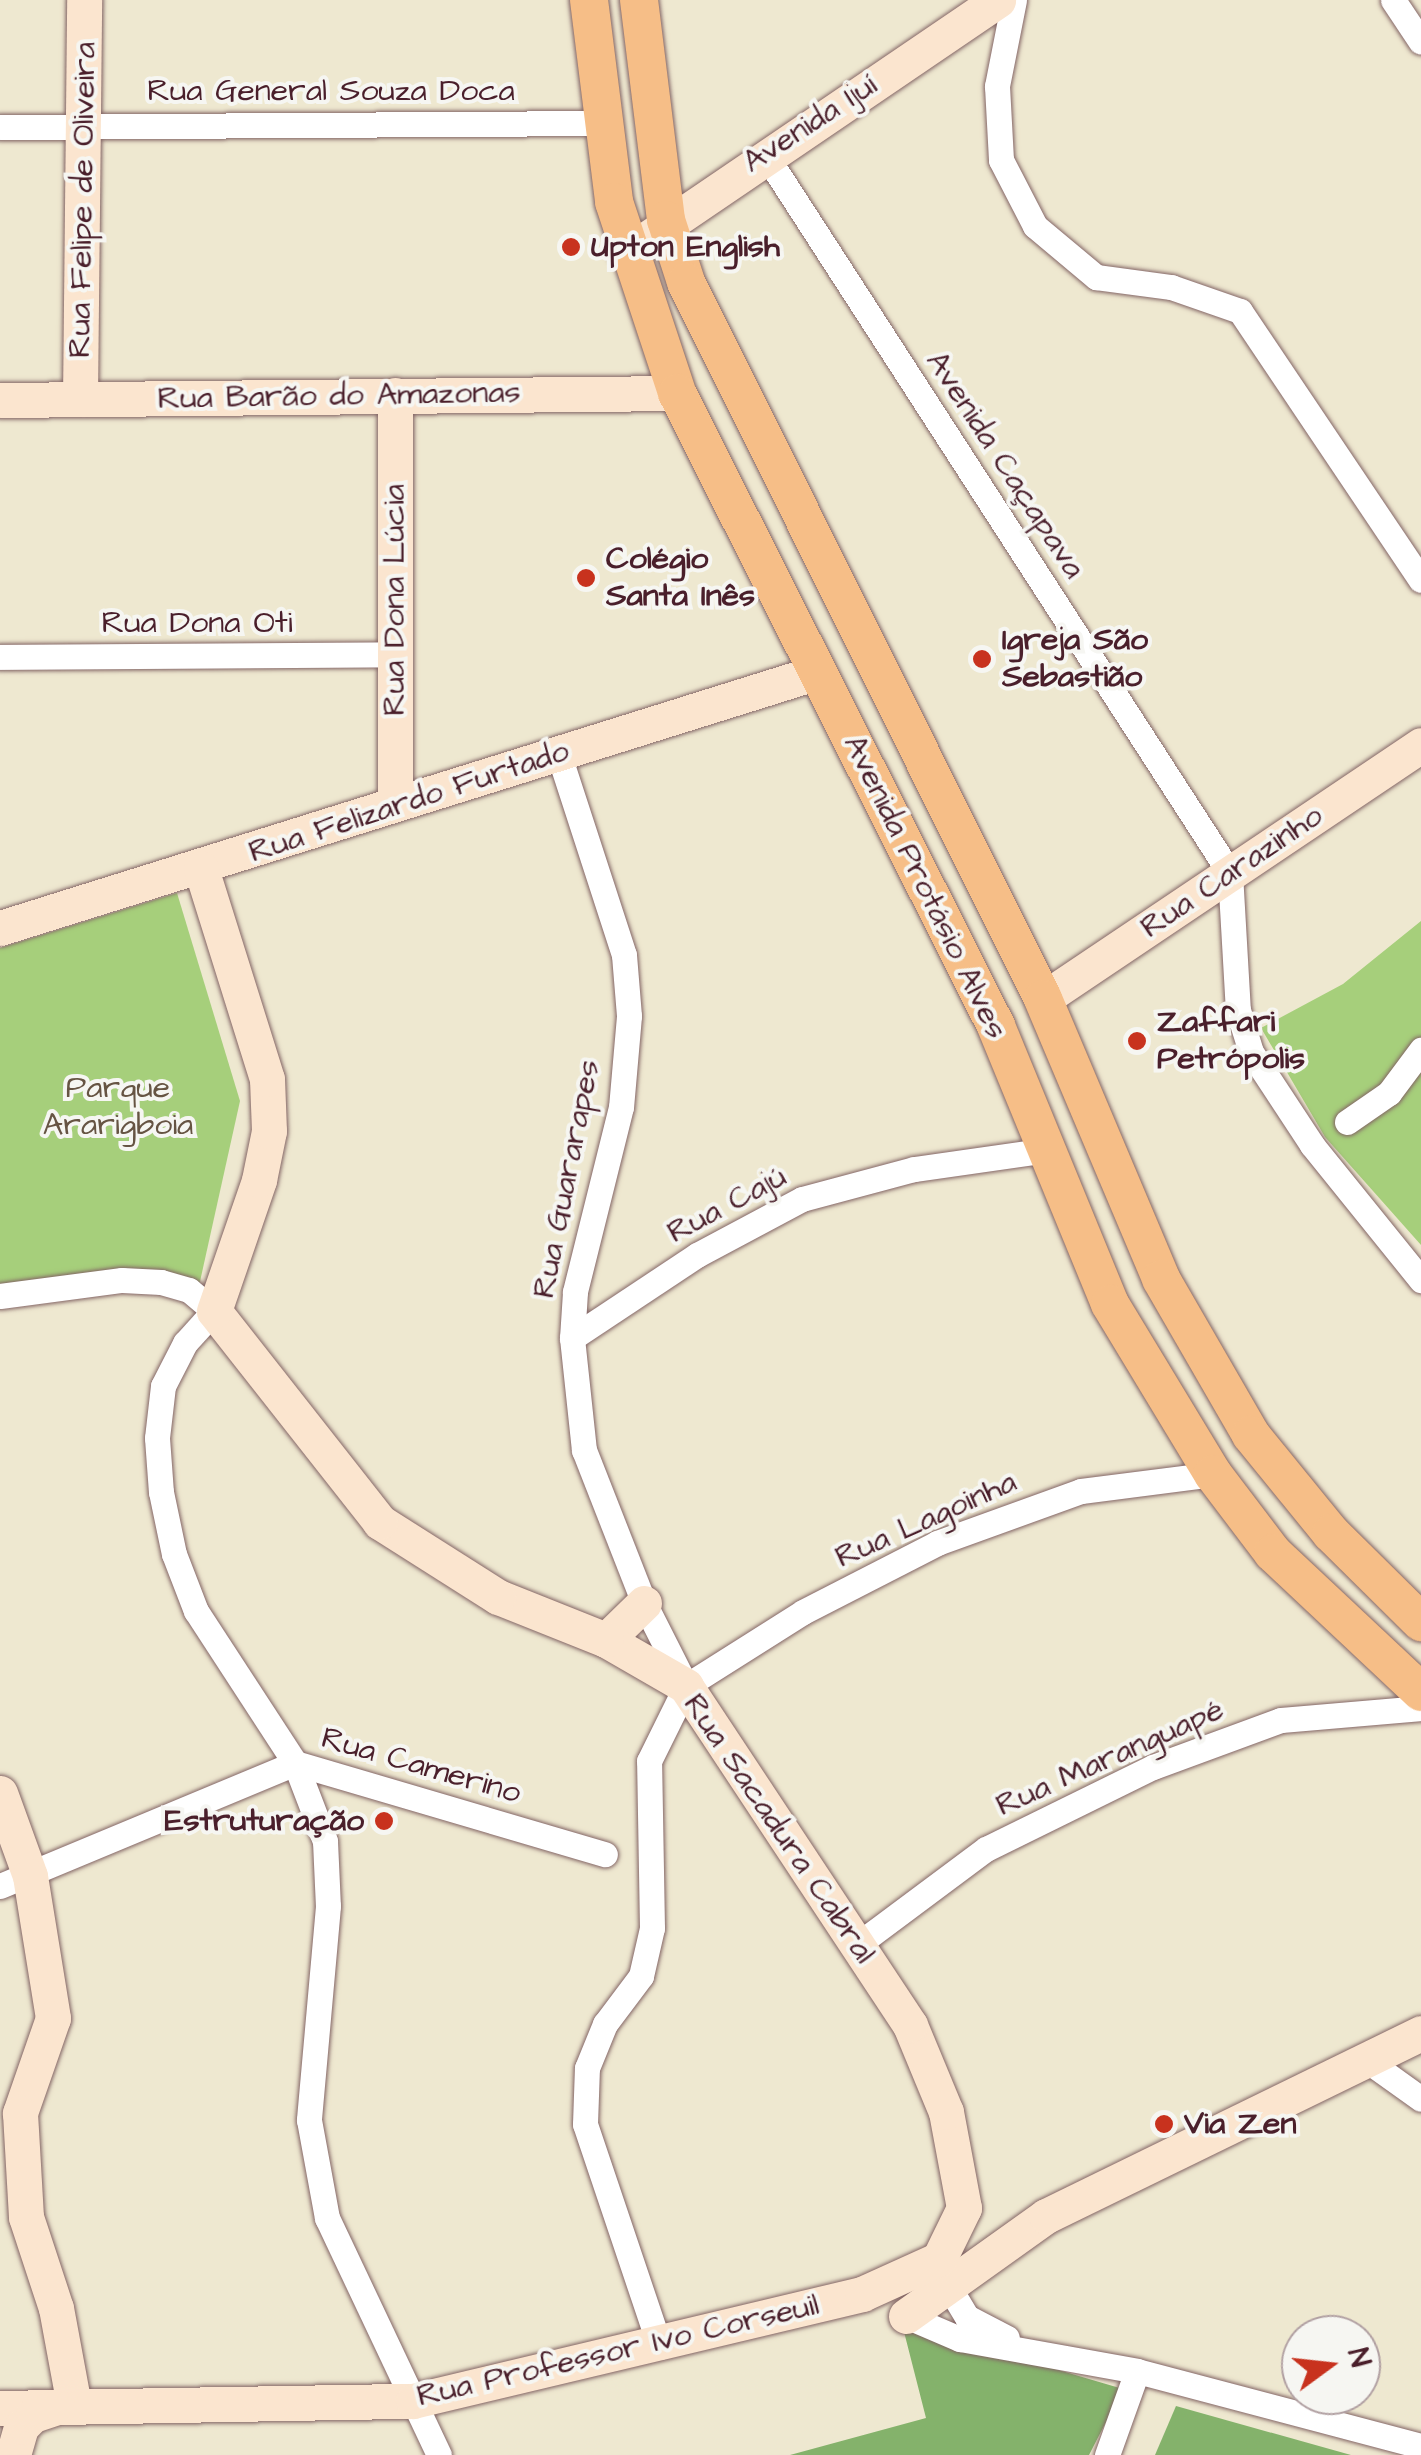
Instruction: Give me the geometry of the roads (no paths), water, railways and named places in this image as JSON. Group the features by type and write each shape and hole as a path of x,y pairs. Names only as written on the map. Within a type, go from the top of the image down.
{"main road":[{"name":"Avenida Protásio Alves","path":"590,0 603,123 626,252 677,393 996,1026 1110,1304 1213,1474 1273,1553 1421,1692"},
{"name":"Avenida Protásio Alves","path":"638,0 666,220 686,282 1043,999 1161,1279 1251,1435 1330,1533 1421,1622"}],"street":[{"name":"Rua Felipe de Oliveira","path":"80,399 86,125 84,0"},
{"name":"Avenida Ijuí","path":"626,252 666,220 998,0"},
{"path":"1014,0 996,86 1001,160 1035,226 1096,276 1171,286 1240,312 1421,580"},
{"path":"1393,0 1421,42"},
{"name":"Rua General Souza Doca","path":"0,126 603,123"},
{"name":"Avenida Caçapava","path":"765,154 1230,873 1238,1010 1251,1052 1312,1146 1421,1280"},
{"name":"Rua Barão do Amazonas","path":"0,400 677,393"},
{"name":"Rua Dona Lúcia","path":"395,804 396,395"},
{"name":"Rua Dona Oti","path":"0,656 395,654"},
{"name":"Rua Felizardo Furtado","path":"0,928 202,868 818,672"},
{"name":"Rua Carazinho","path":"1043,999 1421,745"},
{"name":"Rua Guararapes","path":"559,755 624,955 628,1016 620,1108 575,1292 572,1338 584,1450 644,1603 686,1686"},
{"path":"202,868 267,1079 269,1131 260,1180 214,1311 186,1343 163,1386 157,1438 162,1492 174,1554 196,1610 296,1762 325,1841 328,1890 309,2120 316,2159 327,2218 439,2455"},
{"path":"1347,1122 1388,1092 1421,1050"},
{"name":"Rua Cajú","path":"572,1338 698,1255 802,1198 914,1169 1047,1150"},
{"path":"0,1296 122,1280 161,1282 189,1290 214,1311"},
{"name":"Rua Sacadura Cabral","path":"214,1311 380,1522 498,1597 606,1640 686,1686 910,2025 946,2112 964,2208"},
{"name":"Rua Lagoinha","path":"686,1686 803,1612 937,1544 1081,1491 1213,1474"},
{"path":"606,1640 644,1603"},
{"path":"660,2346 585,2124 587,2068 606,2024 641,1976 652,1928 649,1761 686,1686"},
{"name":"Rua Maranguapé","path":"856,1944 986,1849 1152,1767 1281,1720 1421,1708"},
{"name":"Rua Camerino","path":"15,1881 296,1762 605,1854"},
{"path":"0,1793 15,1881 52,2018 20,2113 26,2217 56,2308 74,2405"},
{"name":"Rua Professor Ivo Corseuil","path":"0,2408 413,2401 660,2346 932,2277 1046,2216 1421,2033"},
{"path":"1368,2061 1421,2098"},
{"path":"1046,2216 1003,2228 964,2208 932,2277 907,2288 906,2316 960,2339 1025,2347 1138,2371 1421,2446"},
{"path":"932,2277 967,2317 1025,2347"},
{"name":"Rua Professor Ivo Corseuil","path":"862,2294 906,2316"},
{"path":"1107,2455 1138,2371"},
{"name":"Rua Professor Ivo Corseuil","path":"13,2455 21,2428 34,2415 74,2405"}],"place":[{"name":"Upton English","path":"571,247"},
{"name":"Colégio Santa Inês","path":"586,578"},
{"name":"Igreja São Sebastião","path":"982,659"},
{"name":"Zaffari Petrópolis","path":"1137,1041"},
{"name":"Estruturação","path":"384,1821"},
{"name":"Via Zen","path":"1164,2124"}],"park label":[{"name":"Parque Ararigboia","path":"118,1108"}]}
